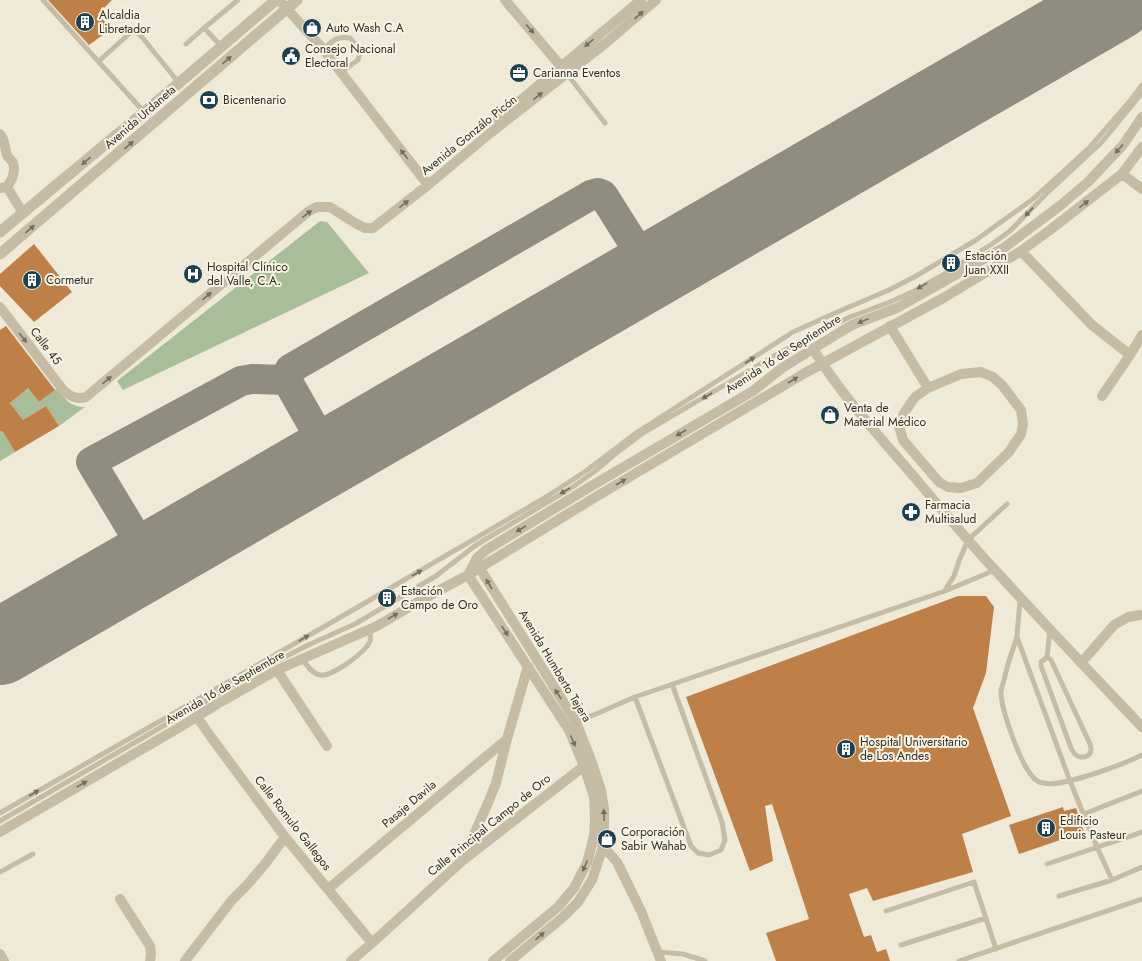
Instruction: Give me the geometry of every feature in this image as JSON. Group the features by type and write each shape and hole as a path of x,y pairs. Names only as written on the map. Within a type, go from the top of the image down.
{"street":[{"name":"Avenida Urdaneta","path":"0,232 222,47 276,0"},
{"path":"279,0 323,49 426,183"},
{"name":"Avenida Urdaneta","path":"0,254 297,0"},
{"path":"505,0 564,70"},
{"name":"Avenida Gonzálo Picón","path":"74,397 79,399 86,397 309,211 317,207 330,207 365,228 373,228 426,183 489,134 564,70 641,0"},
{"name":"Avenida Gonzálo Picón","path":"564,70 607,42 656,0"},
{"name":"Avenida 16 de Septiembre","path":"468,575 477,558 486,550 753,391 782,368 813,349 852,326 897,308 1005,247 1061,205 1088,182 1123,145 1142,117"},
{"path":"0,134 5,143 3,154 13,163 12,180 3,187 23,213"},
{"name":"Avenida 16 de Septiembre","path":"0,832 277,670 369,629 468,575 479,567 798,377 945,297 1021,251 1050,230 1122,174 1142,147"},
{"path":"1122,174 1142,189"},
{"path":"1021,251 1092,325 1130,355"},
{"name":"Calle 45","path":"0,307 63,390 74,397"},
{"path":"0,320 11,323"},
{"path":"890,326 928,388"},
{"path":"1102,396 1142,335"},
{"path":"813,349 842,392 968,540 1081,664 1142,727"},
{"path":"981,372 993,377 1002,385 1021,410 1023,424 1021,434 1009,452 978,483 961,488 948,487 939,482 903,440 899,426 904,413 915,397 928,388 960,374 981,372"},
{"name":"Avenida Humberto Tejera","path":"479,567 590,757 601,790 604,808 602,850 592,880 578,902 562,918 510,961"},
{"name":"Avenida Humberto Tejera","path":"468,575 528,666 571,724 594,797 594,836 587,863 574,888 558,907 493,961"},
{"path":"1081,664 1114,625 1128,618 1140,615"},
{"path":"462,861 496,783 528,666"},
{"path":"277,670 327,746"},
{"name":"Calle Romulo Gallegos","path":"197,717 285,837 372,943"},
{"name":"Pasaje Davila","path":"328,889 507,739"},
{"name":"Calle Principal Campo de Oro","path":"351,961 462,861 584,766 590,757"},
{"path":"185,961 232,900 265,864 285,837"},
{"path":"602,850 609,853 617,862 641,911 660,956"},
{"path":"120,899 150,946 150,961"},
{"path":"0,954 4,961"}],"lane":[{"path":"43,0 144,112"},
{"path":"186,44 238,0"},
{"path":"204,28 222,47"},
{"path":"98,61 130,33 136,32 141,36 179,83"},
{"path":"323,49 336,38 342,36 350,38 356,45 360,53 358,60 341,72"},
{"path":"564,70 604,123"},
{"path":"0,813 546,497 586,471 636,433 793,332 916,276 976,240 1033,199 1090,147 1142,85"},
{"path":"0,820 254,673 306,646 355,624 436,576 476,545 571,488 643,433 774,356 850,317 914,291 992,244 1010,231 1047,193 1102,142 1142,93"},
{"path":"945,591 954,576 968,540 1007,504"},
{"path":"571,724 635,697 945,591 995,570"},
{"path":"1020,598 1018,637 1007,668 1001,693 1006,718 1025,764 1033,778 1042,783 1051,784 1070,781 1129,761 1142,755"},
{"path":"302,659 313,672 320,675 334,672 360,654 368,645 370,640 369,629"},
{"path":"1048,658 1041,662 1041,666 1071,748 1078,757 1088,755 1091,750 1090,744 1051,660 1048,658 1050,629"},
{"path":"1018,637 1070,781 1112,880"},
{"path":"635,697 691,846 698,853 709,855 722,850 725,840 722,822 672,684"},
{"path":"1084,814 1142,791"},
{"path":"1047,864 1142,832"},
{"path":"0,872 33,854"},
{"path":"1059,896 1112,880 1142,867"},
{"path":"886,911 974,882 996,949"},
{"path":"959,961 1142,899"},
{"path":"902,945 986,918"},
{"path":"660,956 684,954 705,961"}],"green space":[{"path":"320,221 327,222 369,273 123,390 117,381"},
{"path":"28,388 39,402 57,388 68,402 75,406 85,407 59,426 46,406 23,420 10,403"},
{"path":"0,431 3,432 15,452 0,461"}],"building":[{"name":"Alcaldia Libretador","path":"48,0 112,0 98,14 111,29 89,45"},
{"name":"Cormetur","path":"34,244 72,292 34,322 0,286 0,274"},
{"path":"6,326 55,390 39,402 28,388 10,403 23,420 46,406 59,426 15,452 3,432 0,431 0,330"},
{"name":"Hospital Universitario de Los Andes","path":"958,596 986,596 994,607 986,673 973,708 1011,816 962,834 973,872 873,901 867,888 849,894 864,937 871,935 877,952 886,949 890,961 776,961 766,933 809,919 772,804 765,806 773,861 750,871 686,697"},
{"name":"Edificio Louis Pasteur","path":"1063,807 1064,811 1076,808 1084,832 1019,854 1009,825"}],"taxiway":[{"path":"330,456 287,380 287,375 290,369 591,195 598,193 603,195 651,271"},
{"path":"150,560 91,462 241,381 252,379 287,380"}],"runway":[{"path":"0,647 1116,2"}],"place":[{"name":"Alcaldia Libretador","path":"85,22"},
{"name":"Auto Wash C.A","path":"312,28"},
{"name":"Consejo Nacional Electoral","path":"291,56"},
{"name":"Carianna Eventos","path":"519,73"},
{"name":"Bicentenario","path":"209,100"},
{"name":"Estación Juan XXII","path":"951,263"},
{"name":"Hospital Clínico del Valle, C.A.","path":"193,274"},
{"name":"Cormetur","path":"32,280"},
{"name":"Venta de Material Médico","path":"830,415"},
{"name":"Farmacia Multisalud","path":"911,512"},
{"name":"Estación Campo de Oro","path":"387,598"},
{"name":"Hospital Universitario de Los Andes","path":"846,749"},
{"name":"Edificio Louis Pasteur","path":"1046,828"},
{"name":"Corporación Sabir Wahab","path":"607,839"}]}
